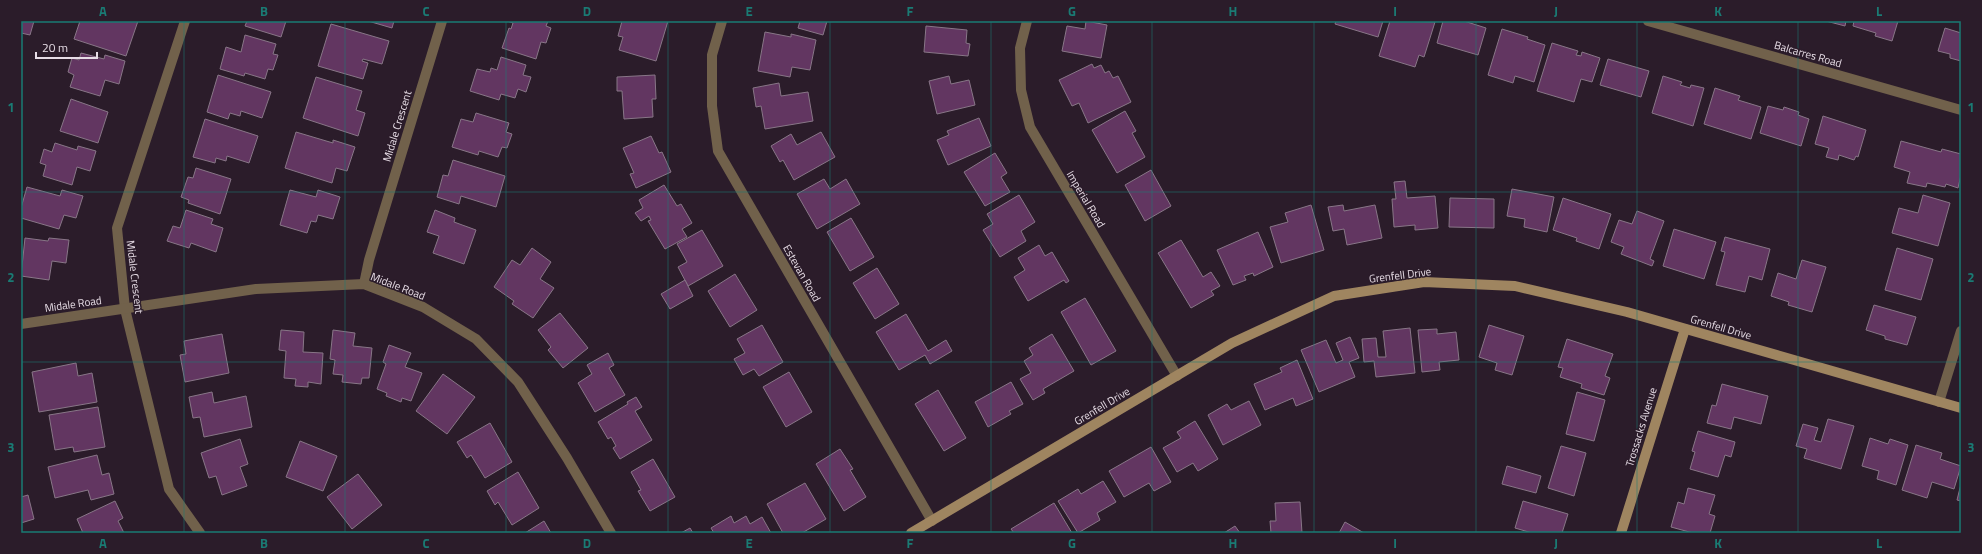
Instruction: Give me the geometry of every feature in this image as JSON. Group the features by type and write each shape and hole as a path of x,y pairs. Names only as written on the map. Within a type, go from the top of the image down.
{"street":[{"name":"Midale Crescent","path":"184,21 117,228 125,309 169,488 200,533"},
{"name":"Midale Crescent","path":"364,284 369,260 442,21"},
{"name":"Estevan Road","path":"722,21 712,55 712,106 718,151 932,521"},
{"name":"Imperial Road","path":"1027,21 1020,48 1021,90 1030,127 1177,376"},
{"name":"Balcarres Road","path":"1648,21 1961,110"},
{"name":"Grenfell Drive","path":"912,533 1232,343 1334,296 1424,282 1515,286 1627,312 1961,408"},
{"name":"Midale Road","path":"21,324 256,289 364,284 423,307 476,339 518,382 567,458 611,533"},
{"name":"Trossacks Avenue","path":"1621,533 1685,329"},
{"path":"1939,402 1961,331"}],"building":[{"path":"21,21 34,21 30,35 21,33"},
{"path":"80,21 138,21 126,56 74,39"},
{"path":"247,21 286,21 281,37 245,26"},
{"path":"368,21 394,21 392,28"},
{"path":"507,21 548,21 546,26 551,28 546,43 541,42 536,59 502,48 509,28 511,29 513,23"},
{"path":"622,21 668,21 656,61 619,50 623,37 618,36"},
{"path":"800,21 827,21 823,35 798,28"},
{"path":"1086,21 1107,25 1101,58 1062,51 1067,26 1085,29"},
{"path":"1336,21 1383,21 1378,37 1335,24"},
{"path":"1390,21 1435,22 1424,57 1419,55 1415,67 1379,56"},
{"path":"1443,21 1464,21 1486,28 1478,55 1437,43"},
{"path":"1826,21 1846,21 1845,26"},
{"path":"1854,21 1898,21 1892,41 1875,36 1876,33 1853,26"},
{"path":"331,24 389,41 382,64 363,59 362,61 368,63 363,79 318,66"},
{"path":"926,26 967,30 966,43 970,44 968,56 924,52"},
{"path":"1945,28 1961,33 1961,61 1950,58 1950,54 1938,51"},
{"path":"1502,29 1528,37 1527,39 1545,45 1534,82 1515,76 1513,83 1488,75"},
{"path":"765,32 791,37 791,34 816,40 810,70 792,67 790,77 758,71"},
{"path":"245,35 276,44 273,54 278,55 273,70 268,69 265,79 245,73 244,76 220,69 226,47 241,52"},
{"path":"1552,43 1578,51 1576,55 1581,56 1582,52 1600,58 1592,82 1581,79 1574,102 1537,91"},
{"path":"81,53 104,59 105,55 125,61 119,84 105,80 100,96 70,87 74,75 68,72 72,58 79,60"},
{"path":"501,57 526,65 523,75 531,77 526,92 518,89 515,98 501,94 499,100 470,91 477,69 490,72 491,68 497,70"},
{"path":"1608,59 1649,71 1641,97 1600,85"},
{"path":"1092,64 1094,68 1101,65 1105,73 1109,71 1113,78 1118,76 1131,102 1088,123 1079,103 1072,106 1059,80"},
{"path":"218,75 271,92 262,118 241,111 240,116 230,113 228,119 207,112"},
{"path":"655,75 656,99 652,99 653,117 624,119 622,91 617,91 617,77"},
{"path":"949,76 951,84 969,80 975,105 937,114 929,81"},
{"path":"1663,76 1682,82 1680,85 1690,88 1691,85 1704,88 1693,126 1652,113"},
{"path":"316,77 362,91 356,110 365,113 358,136 303,118"},
{"path":"779,83 781,96 808,92 813,121 765,129 761,106 756,107 753,88"},
{"path":"1715,88 1740,96 1738,100 1761,107 1751,139 1704,124"},
{"path":"71,99 108,112 98,143 60,131"},
{"path":"1768,106 1783,110 1784,107 1799,112 1798,115 1809,119 1801,146 1760,133"},
{"path":"1125,111 1136,131 1132,133 1145,157 1117,173 1092,130"},
{"path":"476,113 509,123 506,132 512,134 507,148 502,147 498,157 479,151 478,155 452,147 461,119 473,122"},
{"path":"1823,116 1866,130 1858,157 1856,156 1854,160 1839,155 1838,160 1826,157 1829,148 1815,144"},
{"path":"979,118 991,146 948,165 937,140 949,135 947,131"},
{"path":"205,119 258,136 249,163 227,156 226,161 216,158 215,163 193,157"},
{"path":"296,132 333,143 333,140 355,147 347,171 336,168 332,183 285,168"},
{"path":"821,132 835,157 794,180 783,160 780,162 771,146 791,134 797,145"},
{"path":"651,136 659,153 662,152 671,172 636,188 630,174 634,173 623,148"},
{"path":"1901,141 1941,152 1942,149 1961,154 1961,175 1958,188 1946,184 1945,187 1927,183 1926,187 1907,183 1910,172 1894,167"},
{"path":"55,143 77,150 78,146 96,151 90,171 77,167 72,185 43,176 46,165 40,163 44,149 52,152"},
{"path":"995,153 1007,173 1001,177 1010,192 985,206 964,172"},
{"path":"453,160 505,176 496,207 461,196 459,204 437,197 443,175 448,176"},
{"path":"196,168 231,179 220,214 188,203 189,200 181,197 188,177 193,178"},
{"path":"1151,170 1171,206 1145,221 1125,185"},
{"path":"824,179 830,189 846,179 860,204 817,229 797,194"},
{"path":"1405,181 1407,198 1435,196 1438,228 1415,230 1415,225 1394,227 1392,199 1396,199 1394,182"},
{"path":"664,185 677,206 681,204 692,223 682,229 687,237 665,249 648,221 651,220 649,216 641,221 635,213 643,208 639,200"},
{"path":"27,187 60,196 62,190 83,196 76,218 64,215 59,229 21,218 21,208"},
{"path":"1512,189 1554,197 1547,232 1524,227 1525,219 1507,216"},
{"path":"290,190 316,197 318,190 340,197 333,219 318,215 316,222 311,221 307,233 280,225"},
{"path":"1019,195 1035,222 1021,231 1026,241 1000,257 983,230 993,224 987,214"},
{"path":"1923,195 1950,203 1938,246 1892,233 1899,208 1918,213"},
{"path":"1450,198 1494,199 1494,228 1449,227"},
{"path":"1563,198 1611,214 1599,249 1576,241 1577,238 1553,230"},
{"path":"1311,205 1324,250 1281,263 1270,227 1288,222 1285,213"},
{"path":"1343,205 1344,211 1375,205 1382,238 1347,245 1344,229 1333,231 1328,207"},
{"path":"186,210 213,219 211,224 223,228 216,252 191,243 189,248 167,241 173,226 180,228"},
{"path":"435,210 455,218 454,222 476,230 464,264 433,253 439,236 427,232"},
{"path":"1637,211 1664,221 1650,259 1654,261 1652,266 1621,254 1624,247 1611,242 1619,220 1632,224"},
{"path":"851,218 874,257 850,271 827,232"},
{"path":"1674,229 1716,242 1704,279 1663,266"},
{"path":"702,230 723,266 688,286 678,267 687,262 677,244"},
{"path":"1258,232 1273,267 1254,276 1253,273 1244,276 1246,280 1233,285 1217,250"},
{"path":"1725,237 1770,249 1762,280 1749,276 1745,292 1716,285 1725,252 1721,251"},
{"path":"25,238 48,241 49,238 69,240 66,263 52,261 49,280 21,276"},
{"path":"1181,240 1203,277 1211,272 1220,286 1211,291 1214,295 1191,308 1158,253"},
{"path":"1039,245 1045,256 1052,252 1069,281 1066,283 1064,280 1028,301 1014,277 1025,270 1018,258"},
{"path":"532,248 551,262 540,279 554,288 533,318 512,304 514,301 494,287 512,260 520,265"},
{"path":"1897,248 1933,259 1921,300 1885,290"},
{"path":"1802,260 1826,267 1812,312 1788,305 1789,302 1771,296 1778,273 1796,279"},
{"path":"877,268 899,304 875,319 853,283"},
{"path":"735,274 757,310 730,327 708,291"},
{"path":"685,280 693,296 670,309 661,294"},
{"path":"1085,298 1116,351 1091,365 1061,312"},
{"path":"1874,305 1916,317 1907,345 1885,339 1885,336 1866,330"},
{"path":"560,313 588,348 563,368 548,350 551,347 538,330"},
{"path":"906,314 928,351 946,340 952,351 930,364 925,355 899,370 876,332"},
{"path":"762,325 783,362 759,376 754,369 743,375 734,359 745,353 737,339"},
{"path":"1489,325 1524,336 1512,375 1495,370 1497,363 1479,357"},
{"path":"1410,328 1415,373 1376,377 1374,361 1364,362 1362,339 1376,338 1378,357 1386,357 1383,331"},
{"path":"1437,329 1437,334 1456,332 1459,360 1439,362 1440,370 1422,372 1418,330"},
{"path":"281,330 304,332 303,352 323,353 321,384 308,382 308,387 295,386 296,379 284,378 286,351 279,350"},
{"path":"333,330 355,333 353,346 372,348 369,378 362,378 361,384 342,382 343,375 333,374 335,360 330,359"},
{"path":"222,334 229,373 185,382 180,355 186,354 184,341"},
{"path":"1052,334 1074,371 1043,389 1045,393 1033,400 1020,379 1031,373 1024,361 1033,355 1029,348"},
{"path":"1350,337 1359,358 1349,362 1355,377 1319,392 1301,350 1326,340 1336,363 1343,360 1336,343"},
{"path":"1567,339 1613,354 1605,376 1610,378 1604,395 1581,388 1582,384 1560,377 1563,368 1558,367"},
{"path":"389,345 411,353 405,367 422,373 411,401 402,398 401,402 386,396 387,393 377,389 386,364 383,362"},
{"path":"608,353 614,365 609,368 625,395 595,412 578,383 592,374 587,365"},
{"path":"1297,360 1313,399 1296,406 1293,398 1265,410 1254,384 1282,372 1280,368"},
{"path":"76,363 78,376 92,373 97,402 39,412 32,372"},
{"path":"789,372 812,412 786,427 763,387"},
{"path":"443,374 475,397 447,434 416,411"},
{"path":"1011,382 1023,404 1009,411 1011,414 988,427 975,402"},
{"path":"1722,384 1768,396 1761,424 1734,417 1731,429 1707,423 1712,405 1716,406"},
{"path":"938,390 966,438 944,451 915,404"},
{"path":"212,392 214,403 246,396 252,427 204,437 200,417 193,418 189,397"},
{"path":"1577,392 1605,400 1594,441 1566,434"},
{"path":"636,397 642,407 635,411 652,440 620,459 613,448 616,446 611,437 608,439 598,422 628,404 627,402"},
{"path":"1249,401 1261,425 1223,445 1208,415 1227,404 1231,410"},
{"path":"98,407 105,447 74,452 73,447 55,450 49,415"},
{"path":"1828,419 1854,426 1841,469 1804,458 1807,449 1796,446 1803,424 1818,428 1814,440 1821,442"},
{"path":"1195,421 1218,459 1198,471 1193,463 1177,472 1163,448 1181,438 1177,432"},
{"path":"490,423 512,462 485,478 471,455 467,458 457,442"},
{"path":"1698,431 1735,442 1731,457 1725,455 1718,477 1690,469 1695,452 1692,451"},
{"path":"1870,438 1888,444 1890,439 1908,445 1896,485 1877,479 1879,471 1862,466"},
{"path":"240,439 248,464 240,467 247,486 222,495 216,476 209,478 201,453"},
{"path":"300,441 337,456 323,491 286,477"},
{"path":"1916,445 1942,453 1940,459 1961,466 1954,489 1932,482 1927,498 1902,490"},
{"path":"1561,446 1586,453 1574,496 1548,488"},
{"path":"1151,447 1171,482 1154,491 1149,483 1124,497 1109,471"},
{"path":"840,449 853,469 850,470 866,497 844,511 816,464"},
{"path":"97,455 102,475 109,473 114,494 91,500 88,490 55,498 48,467"},
{"path":"653,459 675,497 650,511 638,491 641,490 631,472"},
{"path":"1507,466 1541,476 1536,493 1502,484"},
{"path":"518,472 539,508 512,525 498,502 495,505 487,491"},
{"path":"358,474 382,505 352,529 327,497"},
{"path":"1103,481 1116,502 1097,513 1100,520 1078,533 1058,501 1078,489 1081,494"},
{"path":"805,483 826,519 802,533 783,533 767,504"},
{"path":"1961,484 1961,501 1957,500"},
{"path":"1688,488 1715,495 1709,514 1715,516 1710,533 1693,533 1671,527 1678,502 1684,504"},
{"path":"28,495 34,519 21,523 21,497"},
{"path":"115,501 123,518 118,521 124,533 83,533 77,519"},
{"path":"1523,501 1568,514 1562,533 1532,533 1515,528"},
{"path":"1300,502 1302,533 1271,533 1270,521 1276,521 1275,503"},
{"path":"1054,503 1072,533 1014,533 1011,529"},
{"path":"731,516 734,523 746,516 750,524 762,517 771,533 714,533 711,528"},
{"path":"544,521 551,533 525,533"},
{"path":"1345,522 1364,533 1339,533"},
{"path":"1235,526 1240,533 1224,533"},
{"path":"690,528 693,533 681,533"}]}
